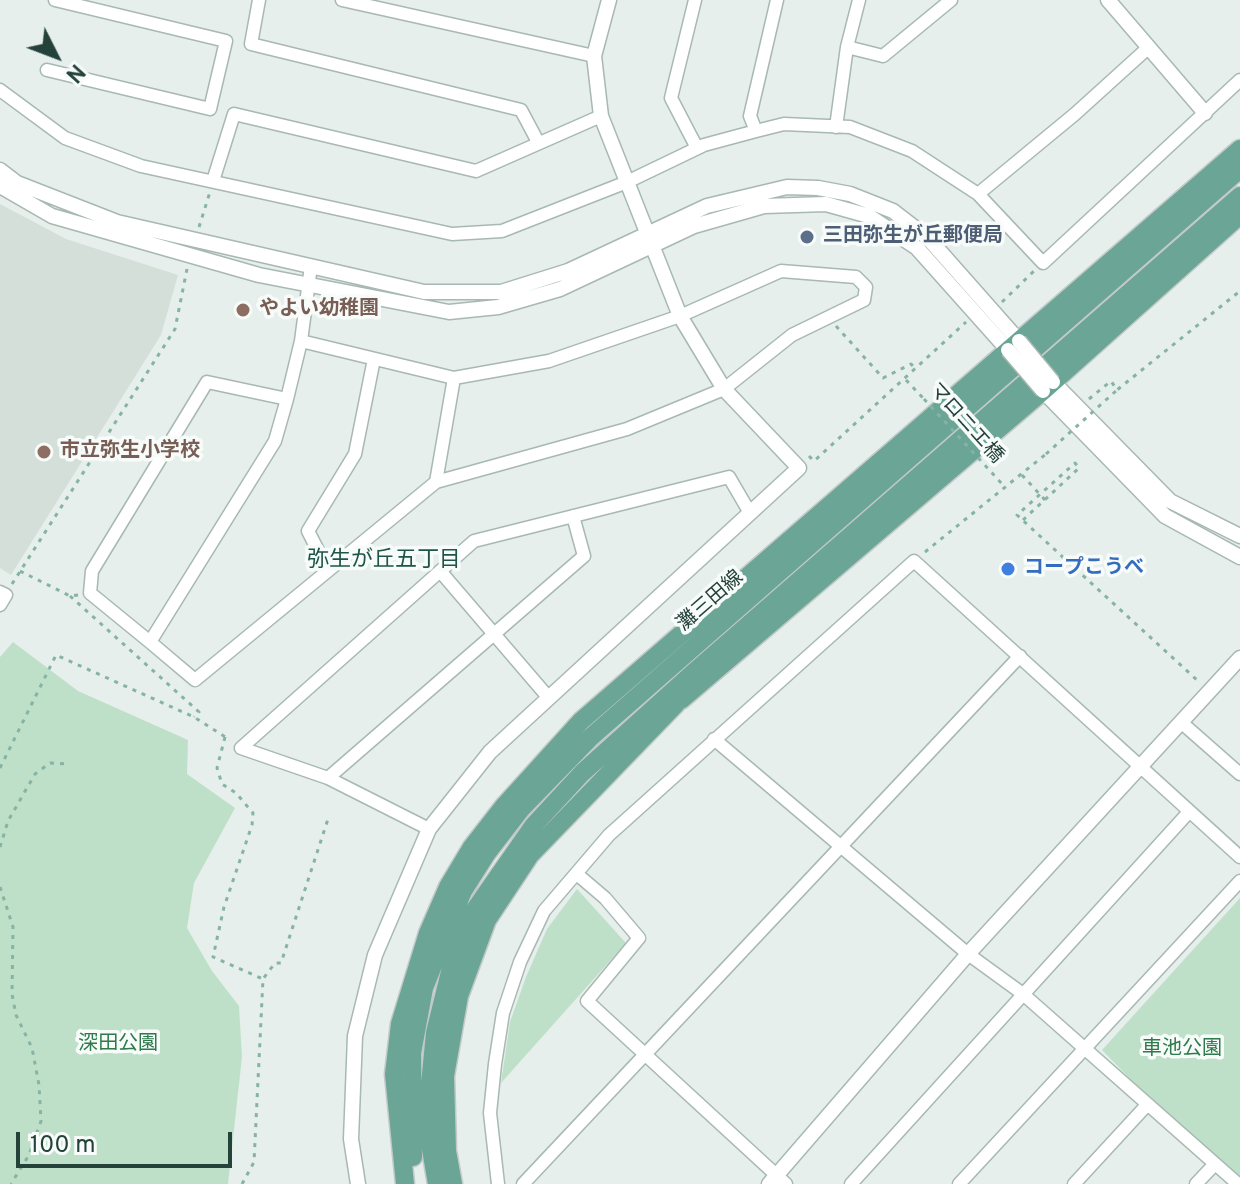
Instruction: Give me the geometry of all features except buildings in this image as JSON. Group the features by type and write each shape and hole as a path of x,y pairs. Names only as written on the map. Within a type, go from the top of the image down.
{"main road":[{"path":"405,1184 394,1074 400,1024 428,933 448,887 472,847 504,806 581,721 1240,149"},
{"name":"灘三田線","path":"415,1184 410,1119 412,1053 424,988 443,932 487,853 521,809 591,737 1240,169"},
{"name":"灘三田線","path":"437,1184 431,1149 429,1095 435,1033 451,968 474,911 534,825 582,773 1240,196"},
{"path":"582,773 676,704 1048,386 1240,215"},
{"path":"591,737 638,683 701,620"},
{"path":"453,1184 447,1151 445,1076 459,996 487,920 530,855 676,704"}],"street":[{"path":"47,70 210,109 226,41 55,0"},
{"path":"259,0 251,44 521,110 538,142"},
{"path":"342,0 594,56"},
{"path":"358,1184 351,1139 355,1036 375,955 429,829 490,752 799,468 724,389 680,316 601,116 594,56 609,0"},
{"path":"695,0 671,98 697,148"},
{"path":"756,131 750,116 777,0"},
{"path":"836,127 847,47 859,0"},
{"path":"847,47 883,56 951,0"},
{"path":"1108,0 1205,113"},
{"path":"978,194 1075,114 1149,47"},
{"path":"0,90 65,138 141,166 452,234 502,231 627,182 697,148 756,131 784,124 850,127 912,151 978,194 1043,263 1240,80"},
{"path":"213,181 234,114 476,171 601,116"},
{"path":"0,170 17,183 117,222 424,292 501,292 568,271 707,206 747,194 787,187 850,194 893,211 928,238 993,311 1014,345 1048,386 1165,516 1240,557"},
{"path":"0,186 52,216 259,275 449,312 498,307 560,289 694,226 764,206 826,204 869,216 917,248 974,314 1014,345"},
{"path":"150,642 275,441 301,341 311,266"},
{"path":"287,399 207,382 92,571 90,593 195,680 436,482 627,429 724,389 792,335 864,300 866,287 856,277 781,271 680,316 549,361 454,378 301,341"},
{"path":"328,570 308,531 355,454 374,359"},
{"path":"436,482 454,378"},
{"path":"1048,386 1078,407 1170,501 1240,536"},
{"path":"429,829 328,778 241,748 474,541 729,477 750,513"},
{"path":"328,778 584,556 573,516"},
{"path":"498,1184 490,1113 503,1013 520,962 544,911 578,875 609,835 914,561 1240,857"},
{"path":"440,571 548,697"},
{"path":"523,1184 1020,656"},
{"path":"578,875 605,898 639,938 587,1001 777,1181 968,954 1240,658"},
{"path":"1182,723 1238,768"},
{"path":"714,739 968,954 1023,994 1146,1106 1238,1184"},
{"path":"851,1184 1188,813"},
{"path":"959,1184 1240,881"},
{"path":"1074,1184 1146,1106"},
{"path":"1196,1184 1214,1165"}],"path":[{"path":"195,239 213,181"},
{"path":"2,598 175,329 190,255"},
{"path":"993,311 1043,263"},
{"path":"914,561 1004,486 1022,475 1117,390 1240,291"},
{"path":"803,452 814,461 906,380 974,314"},
{"path":"829,319 883,378 911,364 916,369"},
{"name":"マロニエ橋","path":"906,380 1004,486"},
{"path":"1078,407 1111,381 1117,390"},
{"path":"1023,520 1079,468 1075,463 1017,515 1210,692"},
{"path":"1022,475 1045,500"},
{"path":"20,571 70,596 199,712 194,717"},
{"path":"70,596 90,593"},
{"path":"0,768 56,655 194,717 241,748"},
{"path":"225,737 217,768 219,776 222,784 236,793 253,813 252,825 224,907 213,957 263,979"},
{"path":"0,847 8,821 35,774 50,763 70,764"},
{"path":"242,1184 254,1162 263,979 275,963 281,963 328,819"},
{"path":"0,887 13,927 12,994 37,1065 41,1121 29,1155 11,1184"}],"shaded area":[{"name":"市立弥生小学校","path":"0,204 66,239 178,275 161,335 11,575 0,568"}],"green space":[{"name":"深田公園","path":"13,642 78,691 188,740 187,774 235,808 194,883 187,928 212,971 239,1006 242,1057 228,1184 0,1184 0,657"},
{"path":"577,889 626,943 501,1083 510,1022 526,977 547,929"},
{"name":"車池公園","path":"1240,898 1240,1179 1214,1165 1102,1050"}],"place":[{"name":"三田弥生が丘郵便局","path":"807,237"},
{"name":"やよい幼稚園","path":"243,310"},
{"name":"市立弥生小学校","path":"44,452"},
{"name":"コープこうべ","path":"1008,569"}],"district":[{"name":"弥生が丘五丁目","path":"384,562"}]}
